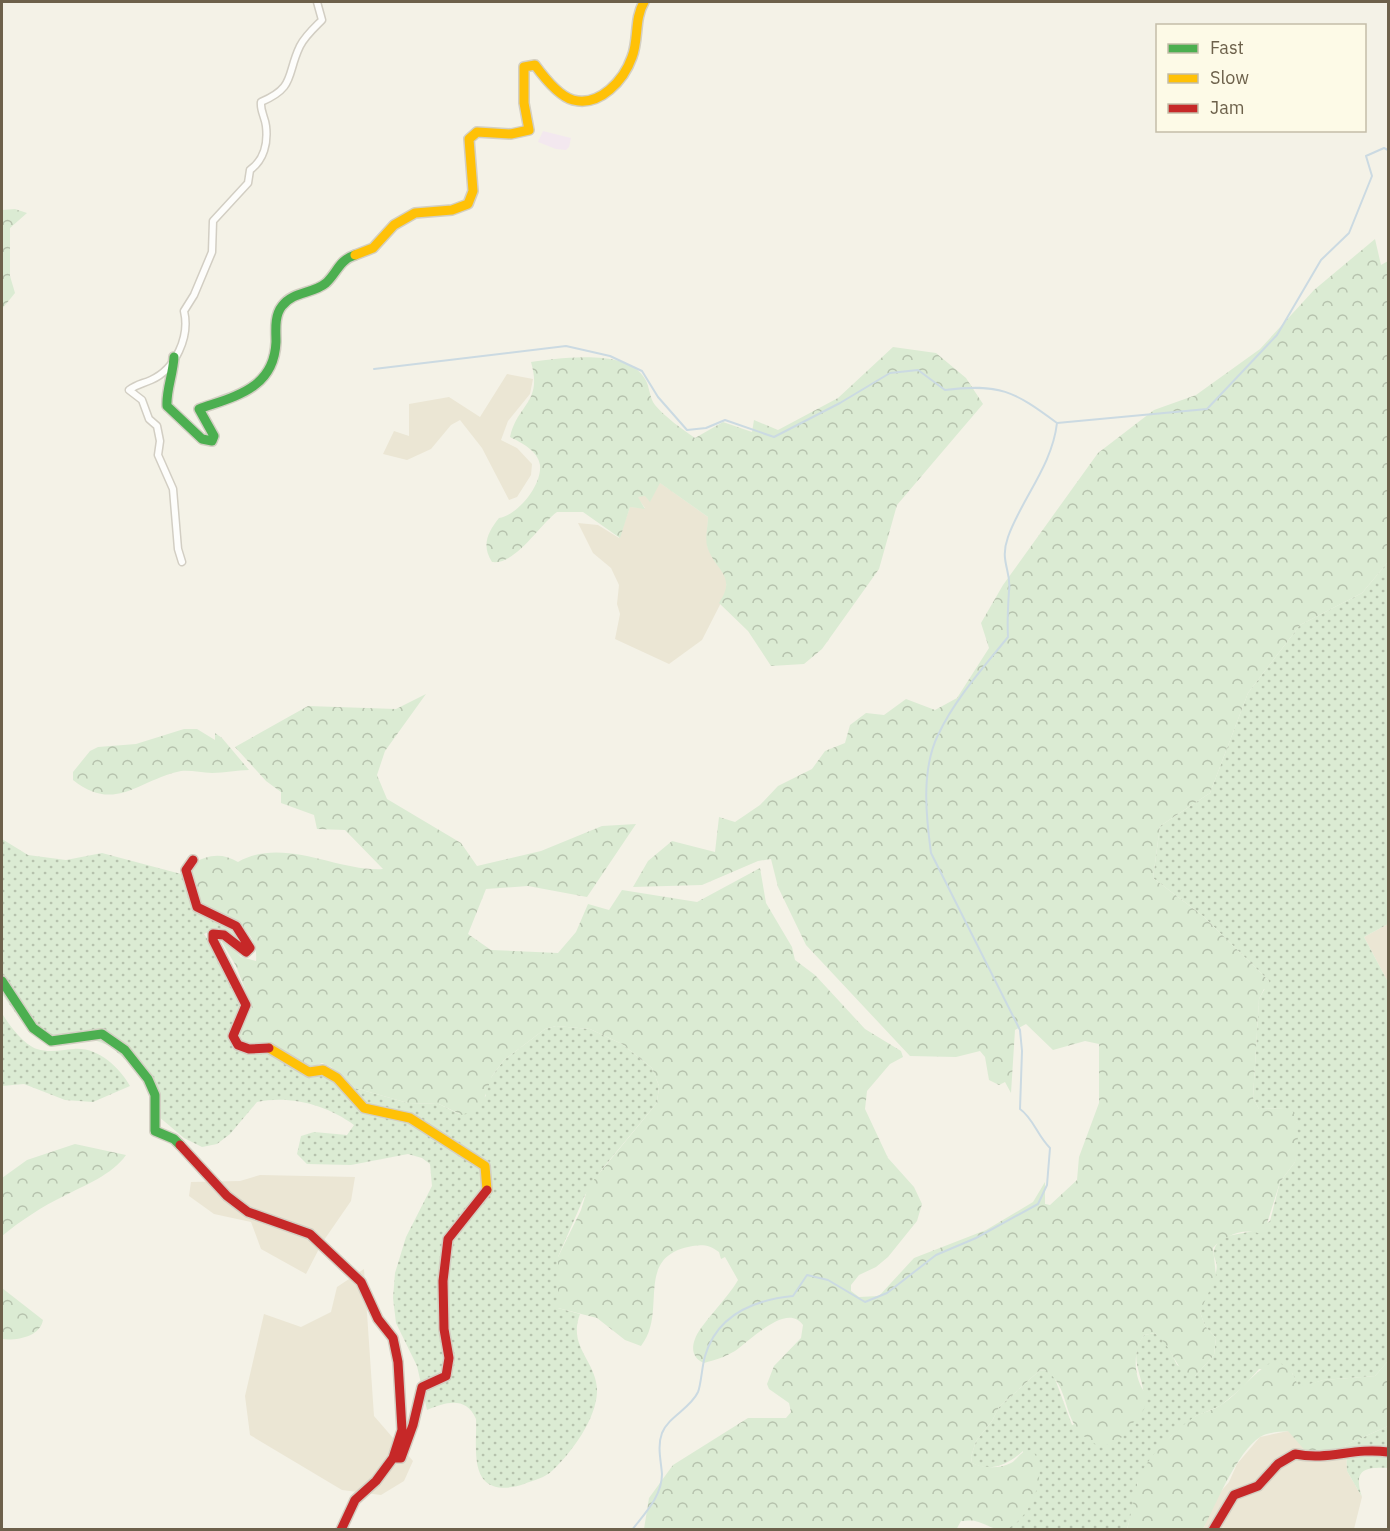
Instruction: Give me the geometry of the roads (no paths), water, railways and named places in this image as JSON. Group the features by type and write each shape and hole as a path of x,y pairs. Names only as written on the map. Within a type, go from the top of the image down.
{"street":[{"path":"182,562 178,549 173,489 158,455 160,441 157,426 149,419 142,400 129,390 161,374 174,357 187,327 184,311 194,295 212,252 213,221 248,183 250,170 256,166 266,149 266,124 261,102 281,93 299,47 322,20 317,2"},
{"path":"174,357 173,377 166,395 167,406 202,440 212,441 214,436 199,409 253,389 266,376 276,346 276,323 281,308 298,293 325,284 345,258 373,248 394,225 415,213 452,210 468,204 473,191 469,140 477,132 511,134 529,130 524,103 524,67 536,65 546,80 572,100 596,99 611,90 632,57 639,10 644,2"},
{"path":"194,860 186,870 197,907 230,919 247,939 250,948 246,952 224,935 213,934 213,940 246,1005 232,1036 238,1045 249,1048 268,1048 309,1072 323,1070 337,1078 364,1108 410,1118 484,1166 489,1188 448,1239 443,1281 447,1376 422,1387 413,1425 400,1458 393,1458"},
{"path":"2,981 33,1028 51,1041 102,1034 119,1041 153,1089 155,1095 151,1121 155,1131 174,1139 227,1196 248,1212 310,1234 361,1282 378,1319 393,1338 398,1362 402,1430 393,1458 376,1481 355,1500 341,1530"},
{"path":"1213,1530 1234,1496 1258,1486 1278,1464 1294,1454 1315,1458 1365,1449 1389,1452"}],"waterway":[{"path":"374,369 566,346 610,356 642,371 658,397 687,430 706,428 725,420 774,437 840,403 890,373 918,370 945,390 979,388 1005,392 1029,403 1057,423 1207,409 1277,335 1321,260 1349,233 1372,176 1366,156 1384,148 1388,150"},
{"path":"632,1530 652,1504 659,1490 662,1474 660,1448 662,1433 669,1422 690,1403 698,1392 704,1360 711,1342 728,1320 738,1312 764,1301 793,1296 807,1275 828,1280 865,1302 887,1293 936,1255 976,1238 1038,1204 1047,1185 1050,1148 1020,1109 1022,1051 1020,1030 931,853 926,793 929,763 938,735 970,684 1008,637 1009,578 1005,560 1008,537 1043,468 1054,439 1057,423"}]}
